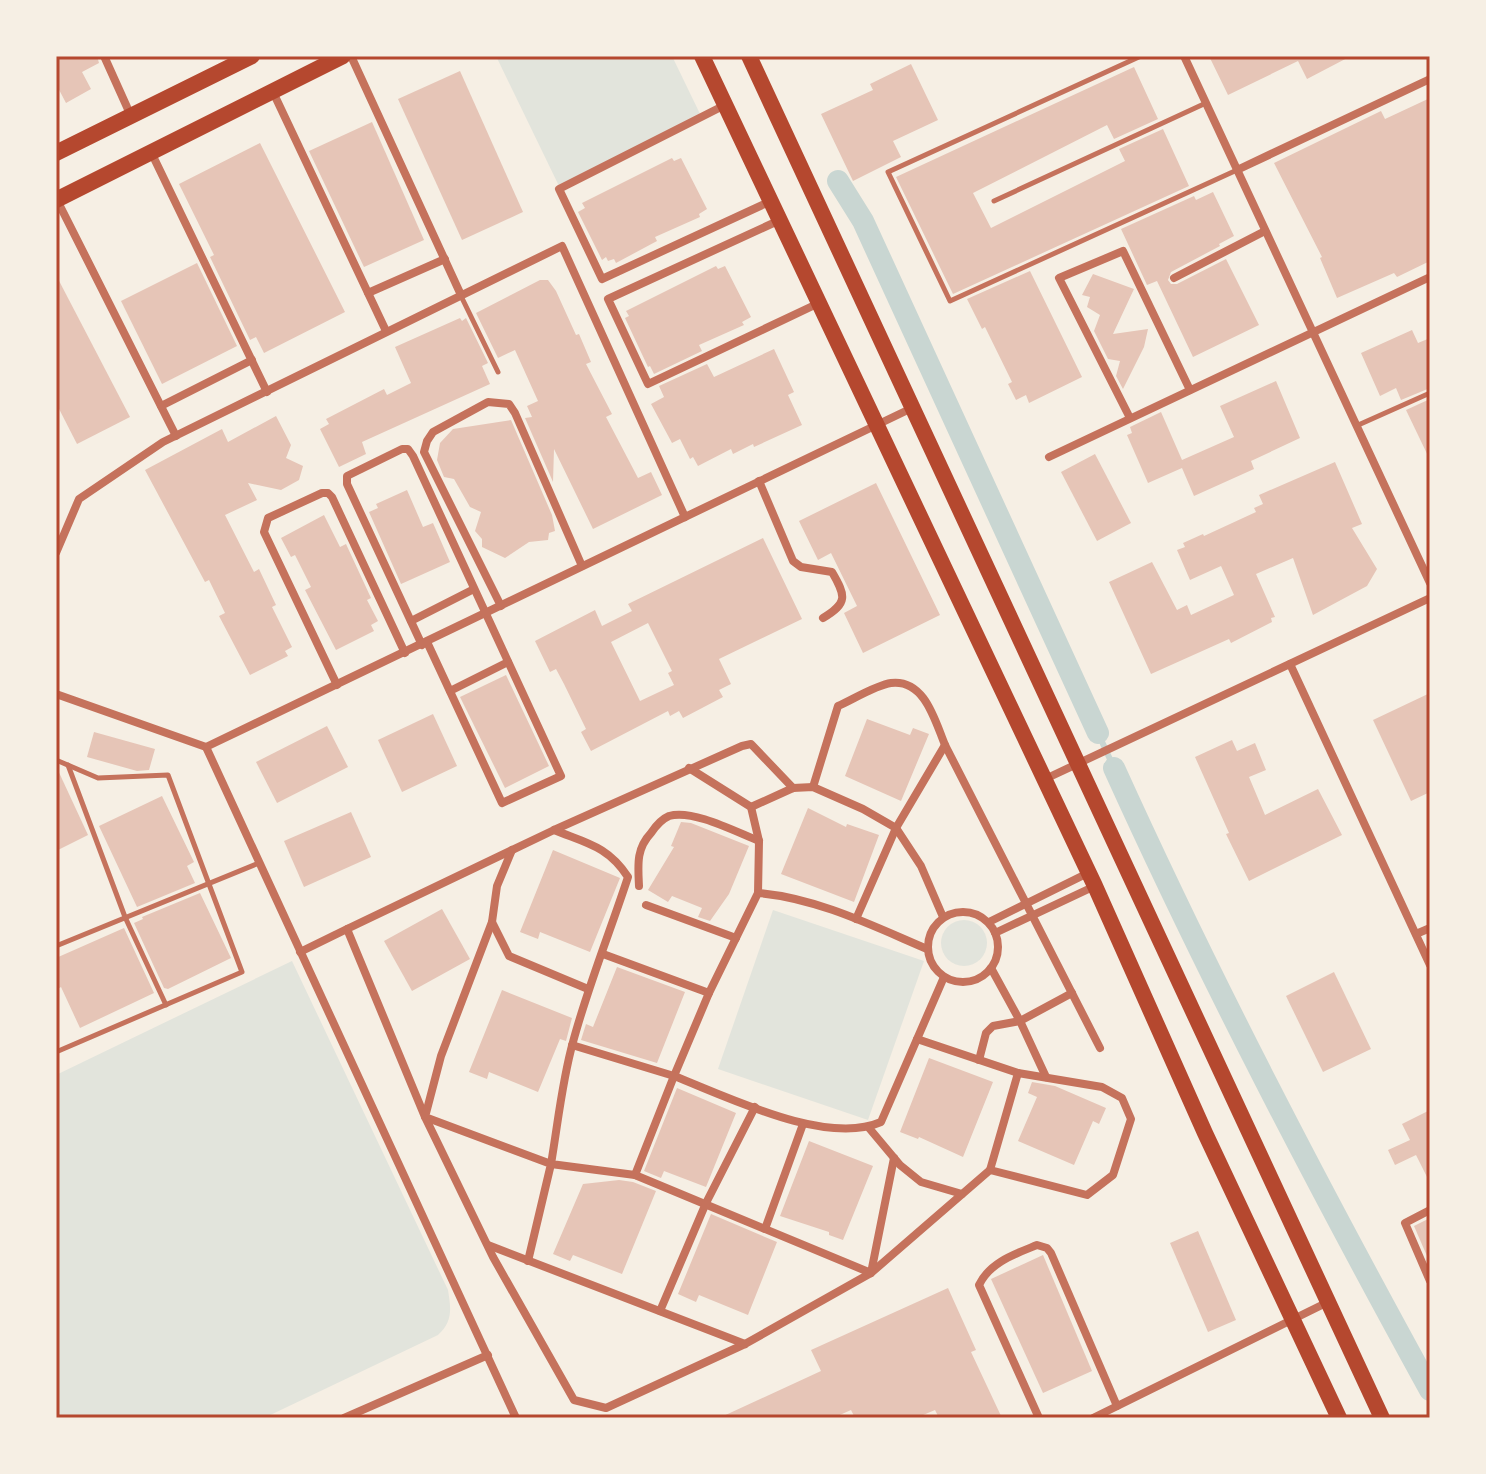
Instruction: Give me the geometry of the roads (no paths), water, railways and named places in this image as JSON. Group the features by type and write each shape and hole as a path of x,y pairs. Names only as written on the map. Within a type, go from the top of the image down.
{"main road":[{"path":"56,153 132,116 222,63 252,56"},
{"path":"56,200 343,56"},
{"path":"702,56 878,424 1339,1418"},
{"path":"749,56 913,408 1085,760 1382,1418"}],"street":[{"path":"104,56 132,116"},
{"path":"351,56 461,295"},
{"path":"1184,56 1430,583"},
{"path":"1237,170 1430,79"},
{"path":"273,92 386,331"},
{"path":"725,105 559,189 571,215 602,279 771,201"},
{"path":"152,154 267,392"},
{"path":"56,200 176,436"},
{"path":"780,220 608,299 648,384 820,303"},
{"path":"1174,278 1265,231"},
{"path":"56,553 79,499 176,436 562,246 685,517"},
{"path":"1130,418 1059,278 1123,251 1190,390"},
{"path":"368,293 445,259"},
{"path":"1049,457 1430,277"},
{"path":"161,406 252,360"},
{"path":"501,606 424,452 433,432 488,402 509,404 515,413 582,566"},
{"path":"56,694 206,747 913,408"},
{"path":"402,449 408,449 474,589 561,776 502,803 450,691 411,621 347,484 347,476 402,449"},
{"path":"759,481 793,561 801,567 832,572 843,591 838,609 823,618"},
{"path":"337,685 264,532 268,518 328,493 405,653"},
{"path":"411,621 474,589"},
{"path":"1043,780 1430,598"},
{"path":"450,691 508,662"},
{"path":"1290,664 1430,965"},
{"path":"813,787 838,706 891,683 913,687 927,702 945,745 1100,1048"},
{"path":"300,952 512,849 689,768 751,744 793,788"},
{"path":"856,919 896,828 945,745"},
{"path":"206,747 516,1418"},
{"path":"635,1175 709,993 758,893 759,841 751,807 689,768"},
{"path":"751,807 793,788 813,787 863,809 896,828 921,866 943,917"},
{"path":"639,886 638,855 646,838 669,816 690,816 709,821 759,841"},
{"path":"528,1261 551,1164 572,1045 588,989 628,877 618,860 602,849 554,830"},
{"path":"425,1117 441,1056 492,922 497,886 512,849"},
{"path":"989,922 1026,903 1091,880"},
{"path":"995,933 1032,916 1091,880"},
{"path":"758,893 781,895 856,919 927,949"},
{"path":"646,905 736,938"},
{"path":"955,912 979,915 989,922 995,933 998,951 991,968 974,980 964,982 944,977 935,969 927,949 929,936 943,917 955,912"},
{"path":"492,922 509,956 588,989"},
{"path":"1416,934 1430,928"},
{"path":"347,929 425,1117 487,1245 574,1400 606,1408 745,1344 871,1273 990,1170 1018,1073"},
{"path":"603,954 709,993"},
{"path":"991,968 1046,1077"},
{"path":"572,1045 674,1076 803,1124 859,1130 881,1122 944,977"},
{"path":"979,1060 986,1033 993,1026 1020,1021 1072,993"},
{"path":"917,1039 1018,1073 1102,1087 1122,1098 1131,1119 1113,1175 1087,1195 990,1170"},
{"path":"660,1311 706,1203 755,1107"},
{"path":"425,1117 551,1164 635,1175 871,1273"},
{"path":"765,1229 803,1124"},
{"path":"869,1128 894,1158 921,1182 962,1194"},
{"path":"871,1273 894,1158"},
{"path":"1430,1210 1405,1223 1430,1281"},
{"path":"487,1245 745,1344"},
{"path":"1039,1418 979,1285 985,1273 1005,1259 1037,1245 1051,1253 1117,1406"},
{"path":"1093,1418 1328,1302"},
{"path":"344,1418 488,1355"}],"lane":[{"path":"1141,56 888,172 950,301 1237,170"},
{"path":"994,201 1206,103"},
{"path":"461,295 498,372"},
{"path":"1356,426 1430,393"},
{"path":"56,760 98,778 168,775 242,972 56,1050"},
{"path":"68,765 125,917 166,1005"},
{"path":"56,946 259,863"}],"waterway":[{"path":"838,181 863,221 1098,733"},
{"path":"1098,733 1114,768"},
{"path":"1114,768 1266,1082 1430,1390"}]}
